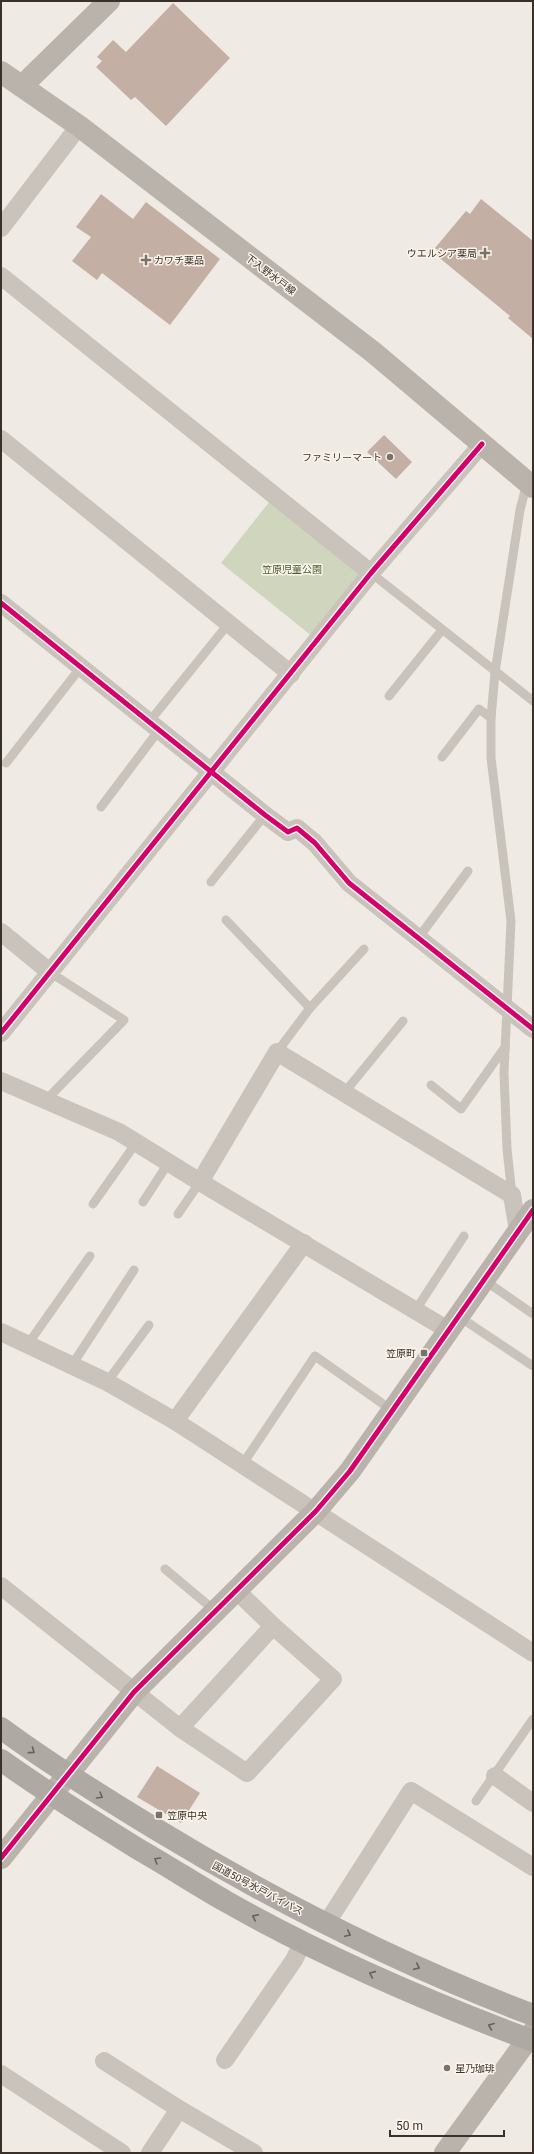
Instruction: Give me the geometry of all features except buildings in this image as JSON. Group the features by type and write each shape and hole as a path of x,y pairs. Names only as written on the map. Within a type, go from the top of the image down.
{"highway":[{"name":"国道50号水戸バイパス","path":"1,1728 67,1775 202,1858 326,1924 442,1978 533,2015"},
{"path":"1,1760 51,1796 227,1902 303,1942 495,2028 531,2038"}],"street":[{"path":"22,86 109,1"},
{"name":"下入野水戸線","path":"1,72 79,126 373,352 530,485"},
{"path":"1,228 79,126"},
{"path":"1,276 371,573"},
{"path":"1,439 291,674"},
{"path":"1,1033 212,773 371,573 482,444"},
{"path":"1,603 265,815 288,832 297,828 315,843 349,883 507,1006 533,1029"},
{"path":"1,932 51,973"},
{"path":"200,1182 276,1052 512,1195 518,1231"},
{"path":"1,1081 119,1132 415,1310 453,1323"},
{"path":"1,1858 134,1692 214,1610 316,1510 350,1471 533,1210"},
{"path":"175,1421 304,1243"},
{"path":"1,1332 107,1382 175,1421 242,1465 316,1510 469,1613 531,1647"},
{"path":"1,1586 180,1728 247,1773 333,1679 272,1626 236,1590"},
{"path":"180,1728 272,1626"},
{"path":"494,1776 533,1803"},
{"path":"326,1924 411,1791 533,1867"},
{"path":"225,2060 294,1960 303,1942"},
{"path":"445,2153 531,2038"},
{"path":"104,2061 179,2109 254,2153"},
{"path":"1,2074 122,2153"},
{"path":"150,2153 179,2109"}],"lane":[{"path":"512,1195 507,1149 505,1047 511,921 491,758 491,718 495,672 520,510 530,485"},
{"path":"371,573 533,701"},
{"path":"101,807 154,726 229,623"},
{"path":"389,696 442,630"},
{"path":"6,763 81,667"},
{"path":"442,757 479,709 491,718"},
{"path":"211,882 265,815"},
{"path":"419,937 468,871"},
{"path":"226,920 310,1008"},
{"path":"276,1052 310,1008 364,949"},
{"path":"47,1100 124,1020 51,973"},
{"path":"344,1093 403,1021"},
{"path":"431,1085 461,1109 505,1047"},
{"path":"93,1204 136,1143"},
{"path":"143,1202 169,1162"},
{"path":"178,1214 200,1182"},
{"path":"415,1310 464,1236"},
{"path":"28,1344 90,1256"},
{"path":"72,1365 134,1270"},
{"path":"484,1280 533,1314"},
{"path":"453,1323 533,1366"},
{"path":"107,1382 149,1325"},
{"path":"242,1465 315,1356 393,1410"},
{"path":"165,1569 214,1610"},
{"path":"476,1801 533,1719"}],"green space":[{"name":"笠原児童公園","path":"270,501 363,574 313,637 221,563"}],"cycle path":[{"path":"1,1033 371,573 482,444"},
{"path":"1,603 265,815 288,832 297,828 315,843 349,883 533,1029"},
{"path":"1,1858 134,1692 316,1511 350,1471 533,1210"}],"place":[{"name":"ウエルシア薬局","path":"485,253"},
{"name":"カワチ薬品","path":"146,260"},
{"name":"ファミリーマート","path":"390,457"},
{"name":"笠原町","path":"424,1353"},
{"name":"笠原中央","path":"159,1815"},
{"name":"星乃珈琲","path":"447,2068"}]}
